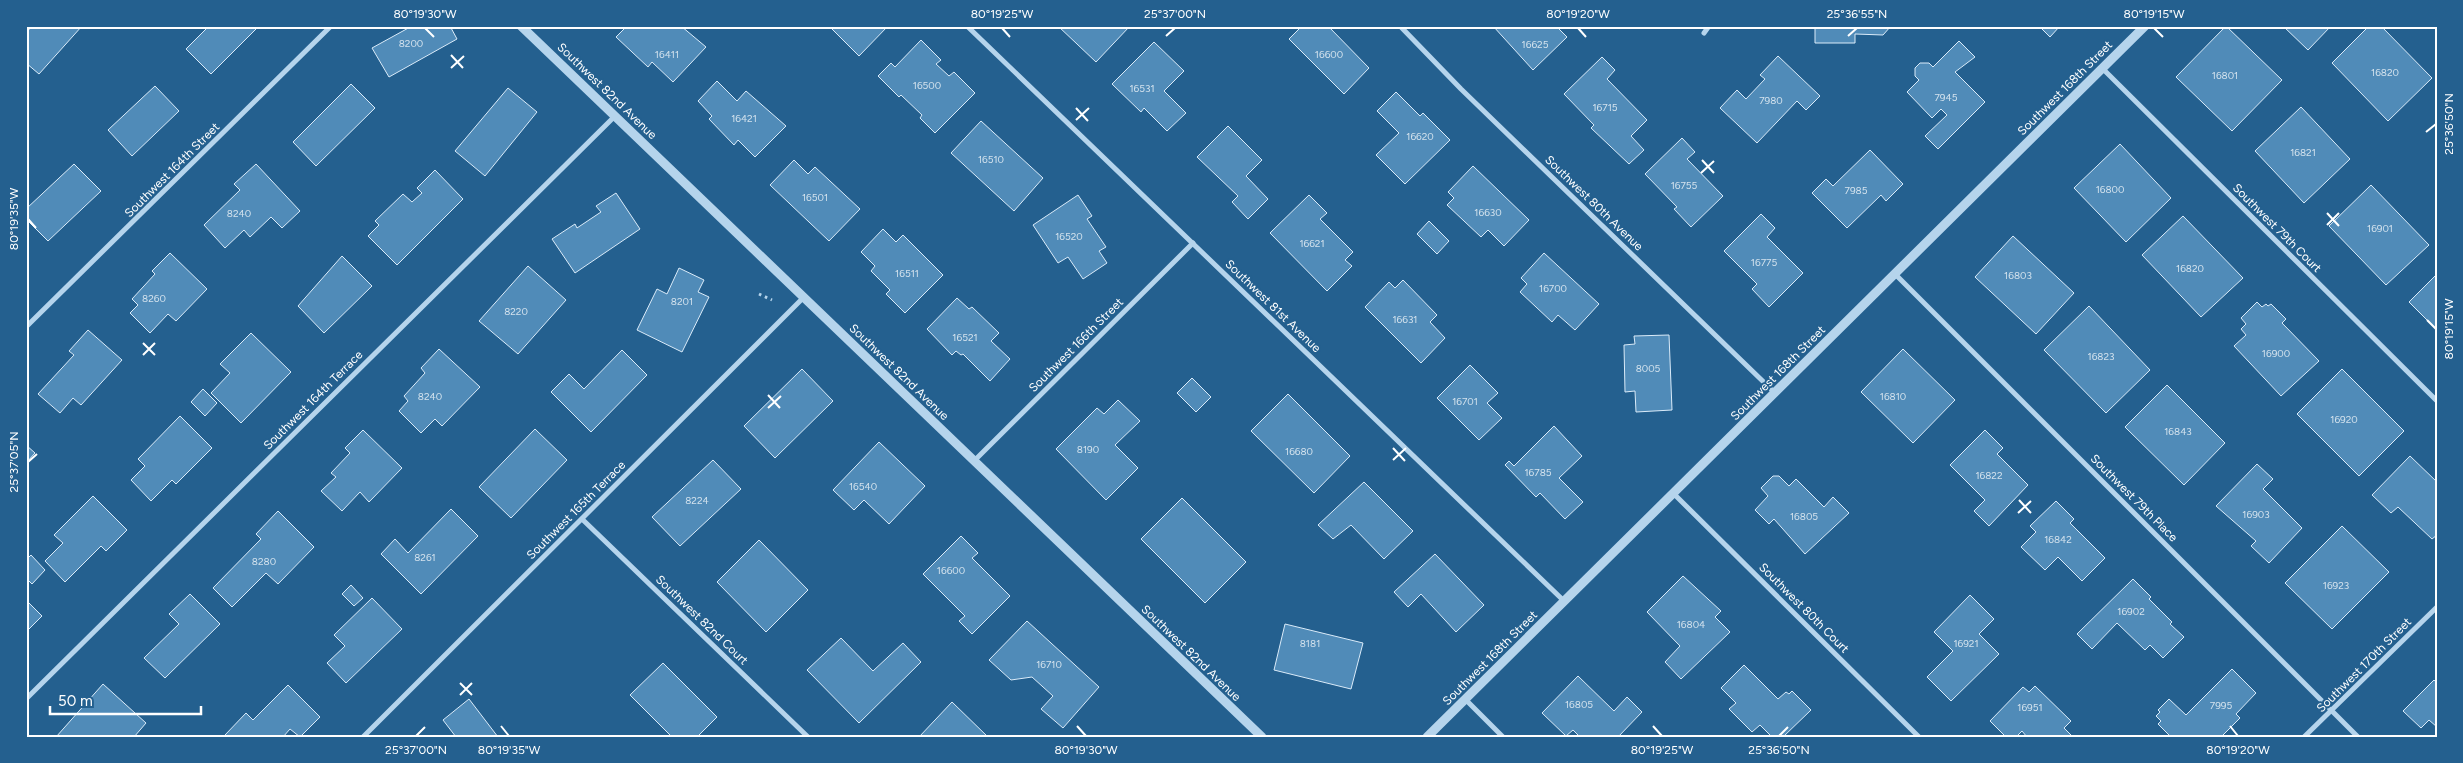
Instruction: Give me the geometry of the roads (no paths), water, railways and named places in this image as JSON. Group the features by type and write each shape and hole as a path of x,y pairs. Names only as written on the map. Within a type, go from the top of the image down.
{"street":[{"name":"Southwest 164th Street","path":"26,327 331,26"},
{"name":"Southwest 82nd Avenue","path":"521,26 1260,736"},
{"name":"Southwest 81st Avenue","path":"966,26 1564,601"},
{"name":"Southwest 80th Avenue","path":"1400,26 1461,89 1775,393"},
{"path":"1704,33 1709,26"},
{"name":"Southwest 168th Street","path":"1427,737 2145,26"},
{"name":"Southwest 79th Court","path":"2102,68 2437,401"},
{"name":"Southwest 164th Terrace","path":"26,699 614,116"},
{"name":"Southwest 166th Street","path":"973,462 1193,243"},
{"name":"Southwest 79th Place","path":"1895,274 2358,737"},
{"name":"Southwest 165th Terrace","path":"364,737 804,298"},
{"name":"Southwest 80th Court","path":"1674,494 1919,737"},
{"name":"Southwest 82nd Court","path":"582,519 808,737"},
{"name":"Southwest 170th Street","path":"2304,737 2437,606"},
{"path":"1465,699 1503,737"}]}
